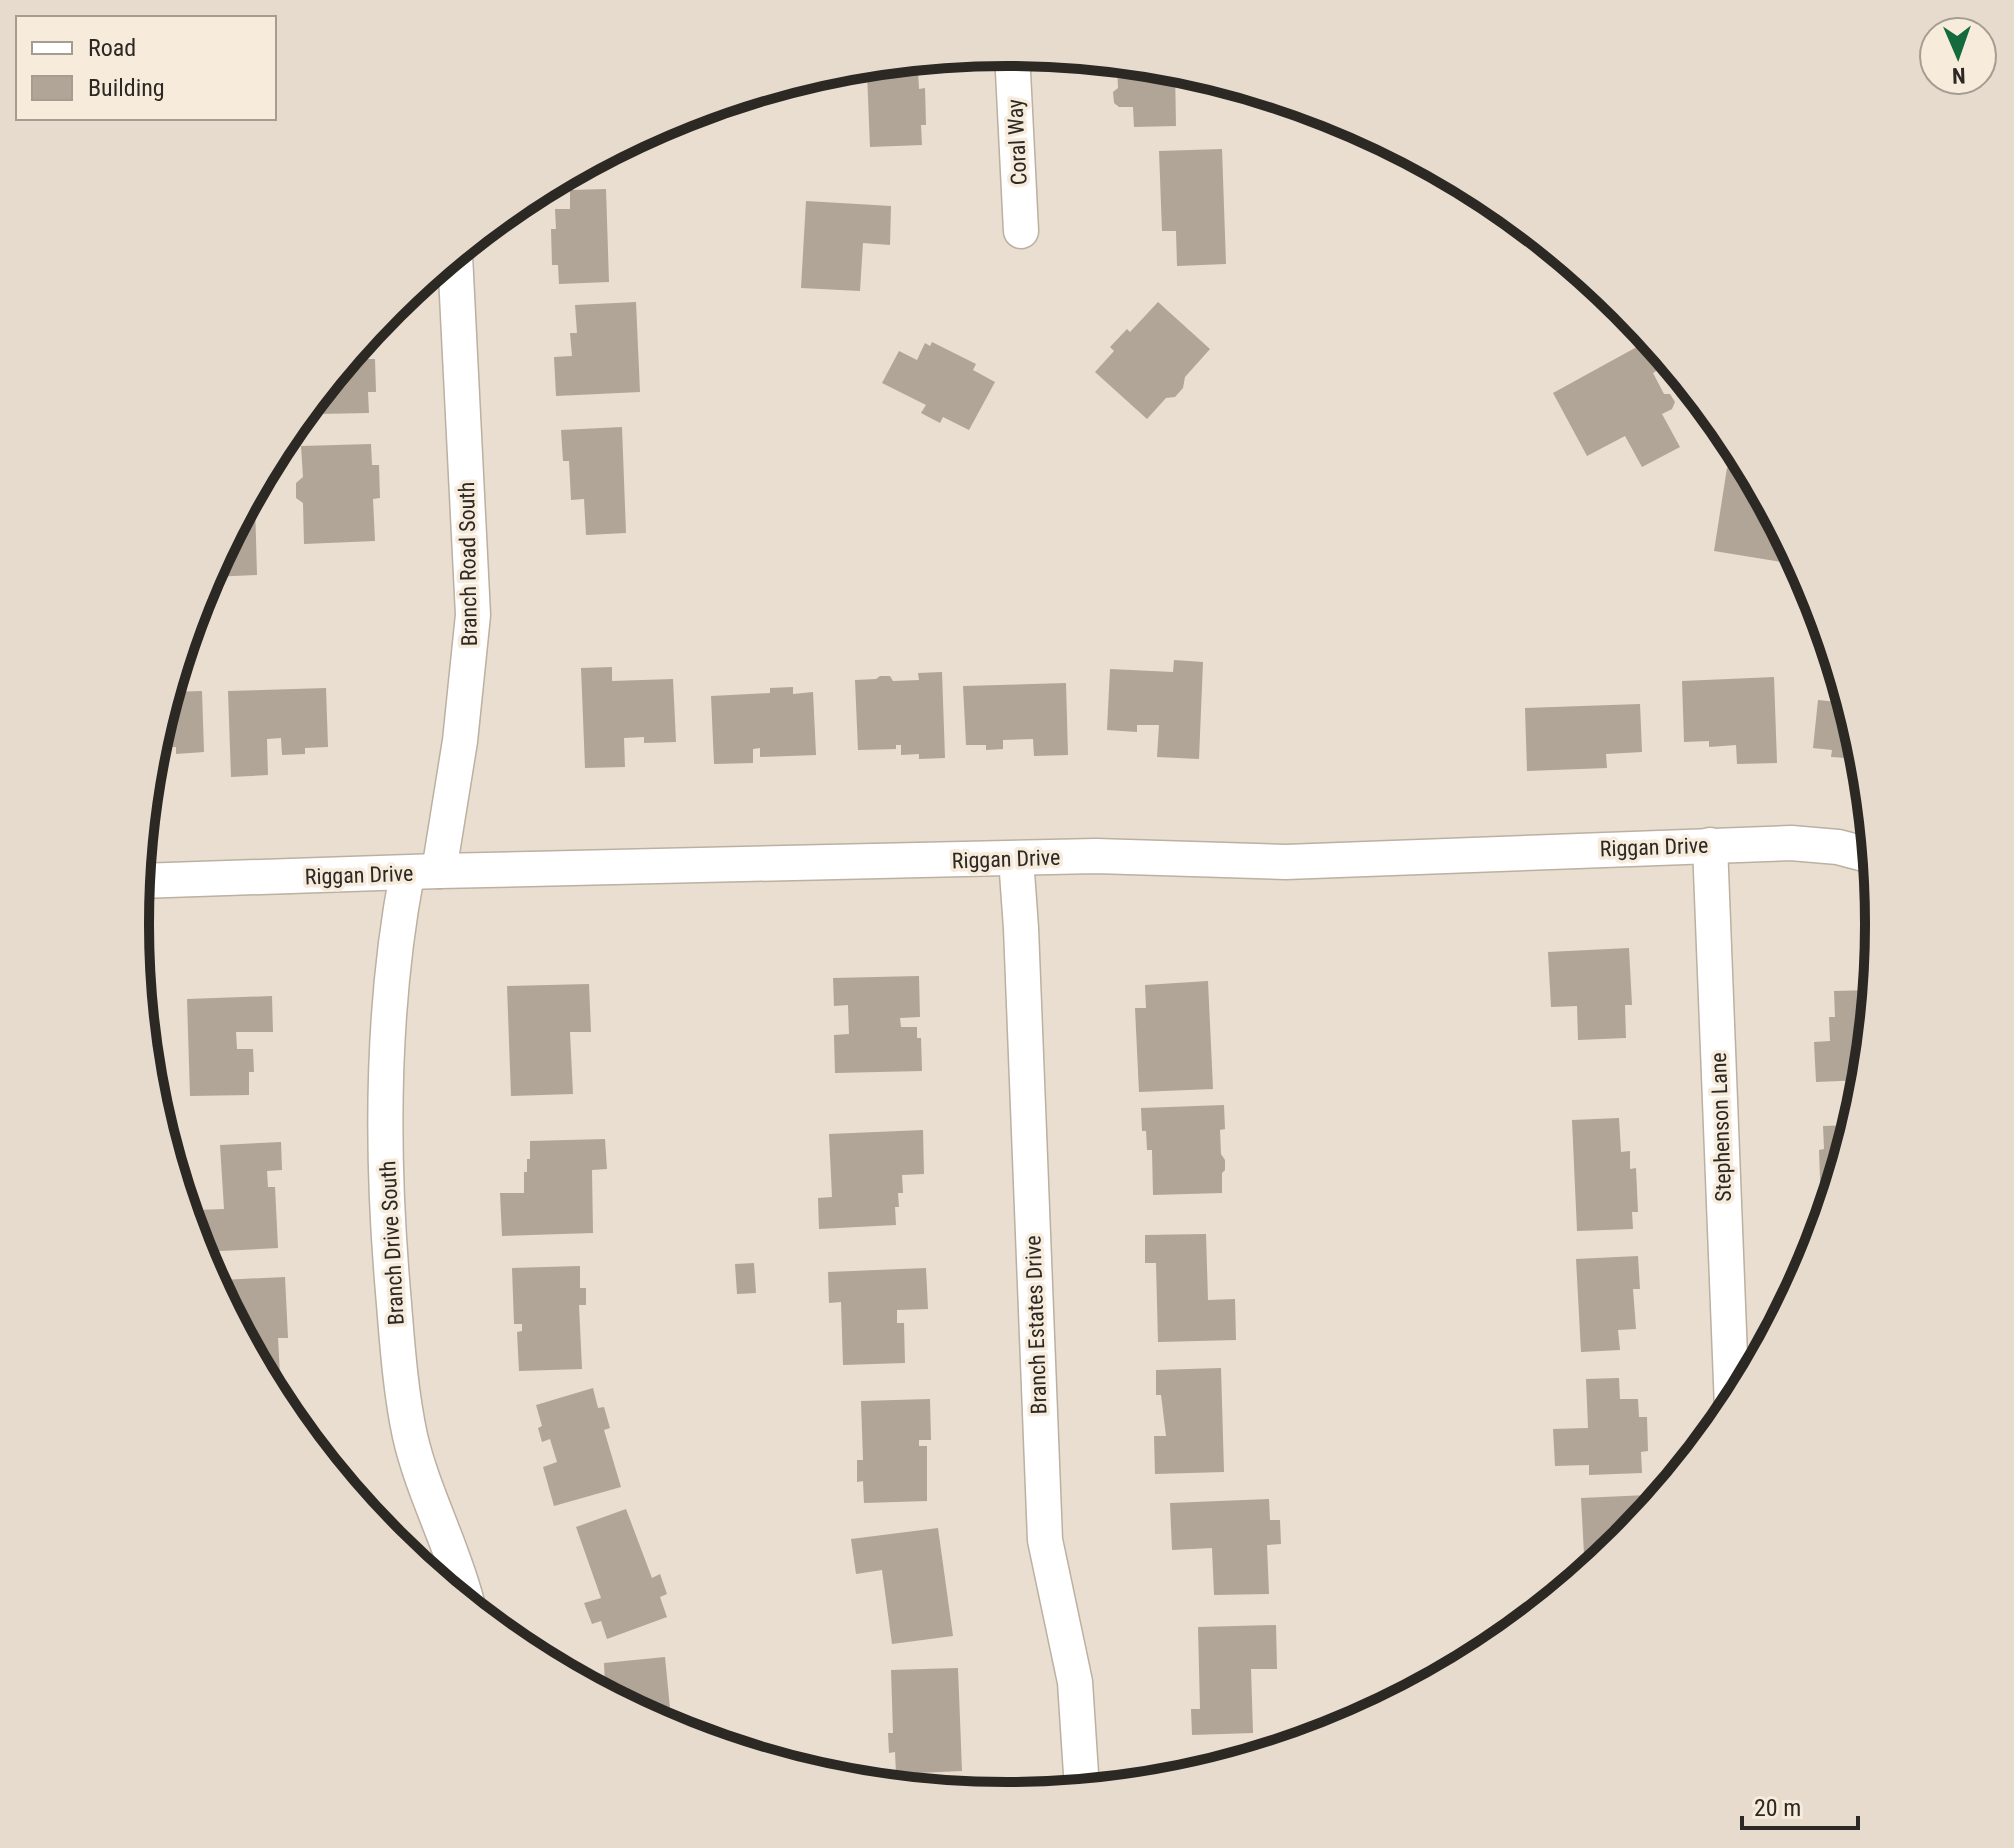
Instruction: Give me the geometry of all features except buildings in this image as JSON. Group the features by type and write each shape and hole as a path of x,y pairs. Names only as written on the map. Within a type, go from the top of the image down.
{"street":[{"name":"Coral Way","path":"1013,66 1021,231"},
{"name":"Branch Road South","path":"423,872 462,728 473,615 456,267"},
{"name":"Riggan Drive","path":"151,881 1096,856 1286,862 1791,843 1838,847 1862,853"},
{"name":"Stephenson Lane","path":"1710,845 1731,1383"},
{"name":"Branch Estates Drive","path":"1016,859 1045,1540 1075,1682 1081,1778"},
{"name":"Branch Drive South","path":"423,872 399,916 386,1052 388,1243 399,1369 410,1438 461,1585"}]}
